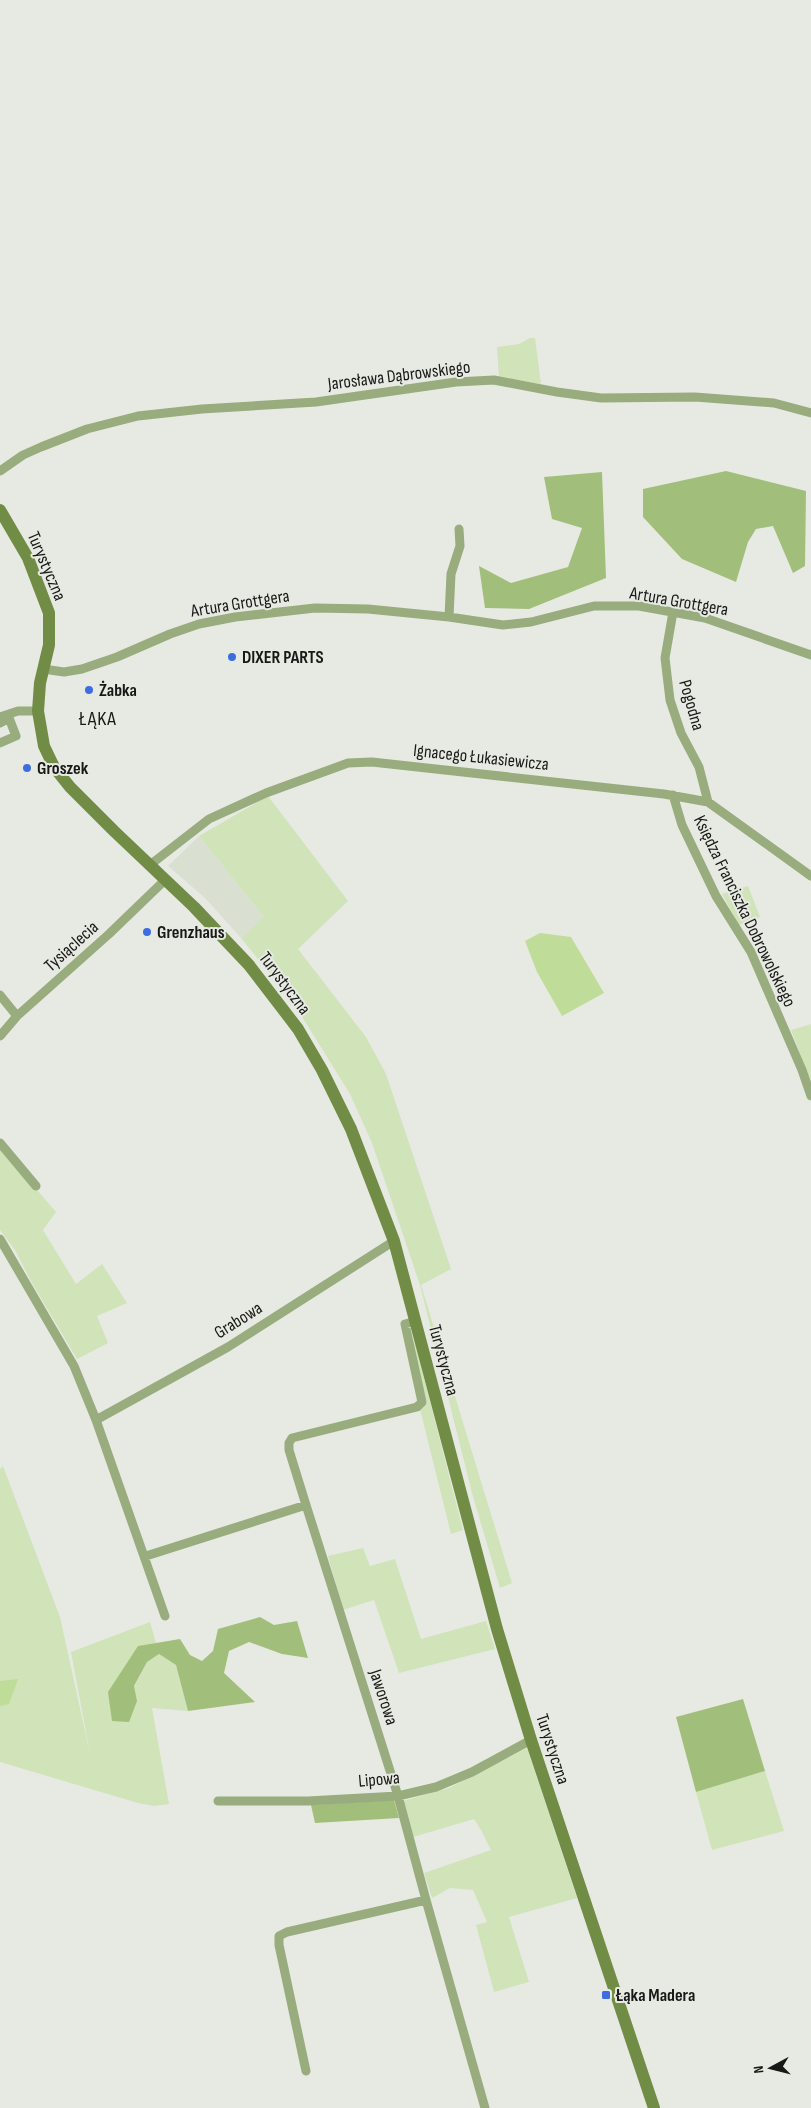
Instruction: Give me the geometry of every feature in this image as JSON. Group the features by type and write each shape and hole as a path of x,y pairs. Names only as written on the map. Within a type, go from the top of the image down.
{"main road":[{"name":"Turystyczna","path":"0,510 28,558 45,599 50,628 38,711 44,746 54,767 70,787 250,965 298,1029 322,1070 351,1129 394,1241 497,1629 531,1740 654,2108"}],"street":[{"name":"Jarosława Dąbrowskiego","path":"0,471 41,447 87,429 138,416 202,409 316,402 456,382 494,380 602,398 695,397 774,403 811,413"},
{"path":"449,617 450,574 460,546 460,529"},
{"name":"Artura Grottgera","path":"44,669 64,672 82,669 199,624 235,617 316,608 368,609 449,617 503,625 531,622 594,606 639,606 705,618 811,655"},
{"name":"Pogodna","path":"673,612 665,658 670,700 681,733 699,767 708,802"},
{"path":"0,718 18,711 38,711"},
{"path":"0,723 8,718 16,736 0,743"},
{"name":"Ignacego Łukasiewicza","path":"150,866 209,819 266,793 348,762 372,762 672,795 708,802 811,876"},
{"name":"Księdza Franciszka Dobrowolskiego","path":"672,795 682,826 716,896 751,952 811,1096"},
{"name":"Tysiąclecia","path":"0,1036 17,1016 110,934 165,880"},
{"path":"0,995 17,1016"},
{"path":"0,1143 36,1186"},
{"path":"0,1239 74,1366 146,1556 165,1616"},
{"name":"Grabowa","path":"96,1420 228,1347 394,1241"},
{"name":"Jaworowa","path":"416,1321 405,1324 422,1402 417,1407 292,1438 289,1443 289,1450 398,1796 485,2108"},
{"path":"146,1556 306,1505"},
{"name":"Lipowa","path":"218,1801 308,1801 398,1796 436,1787 531,1740"},
{"path":"306,2071 279,1945 279,1936 287,1932 426,1900"}],"shaded area":[{"path":"530,338 535,338 541,384 499,377 497,347 519,344"},
{"path":"726,471 806,491 805,566 793,573 773,526 756,529 748,542 736,582 682,559 643,517 643,489"},
{"path":"602,472 606,578 529,609 485,608 479,566 511,583 568,567 582,528 552,519 544,477"},
{"path":"268,796 348,901 298,949 366,1037 386,1074 451,1269 421,1285 512,1583 500,1588 472,1493 420,1285 372,1143 350,1094 293,1002 241,938 264,917 199,836"},
{"path":"199,836 264,917 241,938 205,898 168,866"},
{"path":"748,886 760,917 739,925 722,894"},
{"path":"540,933 571,937 604,993 562,1016 537,972 525,941"},
{"path":"811,1024 811,1083 791,1030"},
{"path":"0,1147 56,1212 43,1230 76,1284 102,1264 127,1303 97,1316 108,1343 77,1359 32,1283 15,1250 0,1230"},
{"path":"414,1339 463,1530 451,1534 420,1409 427,1402 412,1346"},
{"path":"3,1466 60,1617 90,1754 71,1652 150,1622 156,1643 138,1647 134,1687 147,1662 159,1654 176,1665 188,1711 152,1708 169,1804 154,1806 138,1803 0,1762 0,1469"},
{"path":"363,1548 370,1566 395,1559 421,1639 486,1621 495,1649 399,1673 374,1600 343,1610 328,1556"},
{"path":"260,1617 274,1625 297,1621 308,1658 282,1654 249,1642 229,1651 224,1673 255,1702 188,1711 176,1665 159,1654 147,1662 134,1686 137,1701 129,1722 112,1721 108,1692 138,1646 180,1639 190,1655 202,1661 213,1651 218,1629"},
{"path":"18,1679 9,1704 0,1706 0,1681"},
{"path":"743,1699 765,1771 696,1792 676,1717"},
{"path":"527,1748 577,1898 509,1917 529,1982 494,1992 476,1925 487,1922 473,1890 450,1888 432,1898 424,1873 491,1850 474,1819 413,1837 403,1801 449,1788"},
{"path":"765,1771 784,1831 712,1850 696,1792"},
{"path":"394,1800 399,1818 315,1823 311,1805"}],"place":[{"name":"DIXER PARTS","path":"232,657"},
{"name":"Żabka","path":"89,690"},
{"name":"Groszek","path":"27,768"},
{"name":"Grenzhaus","path":"147,932"},
{"name":"Łąka Madera","path":"606,1995"}],"district":[{"name":"ŁĄKA","path":"98,718"}]}
